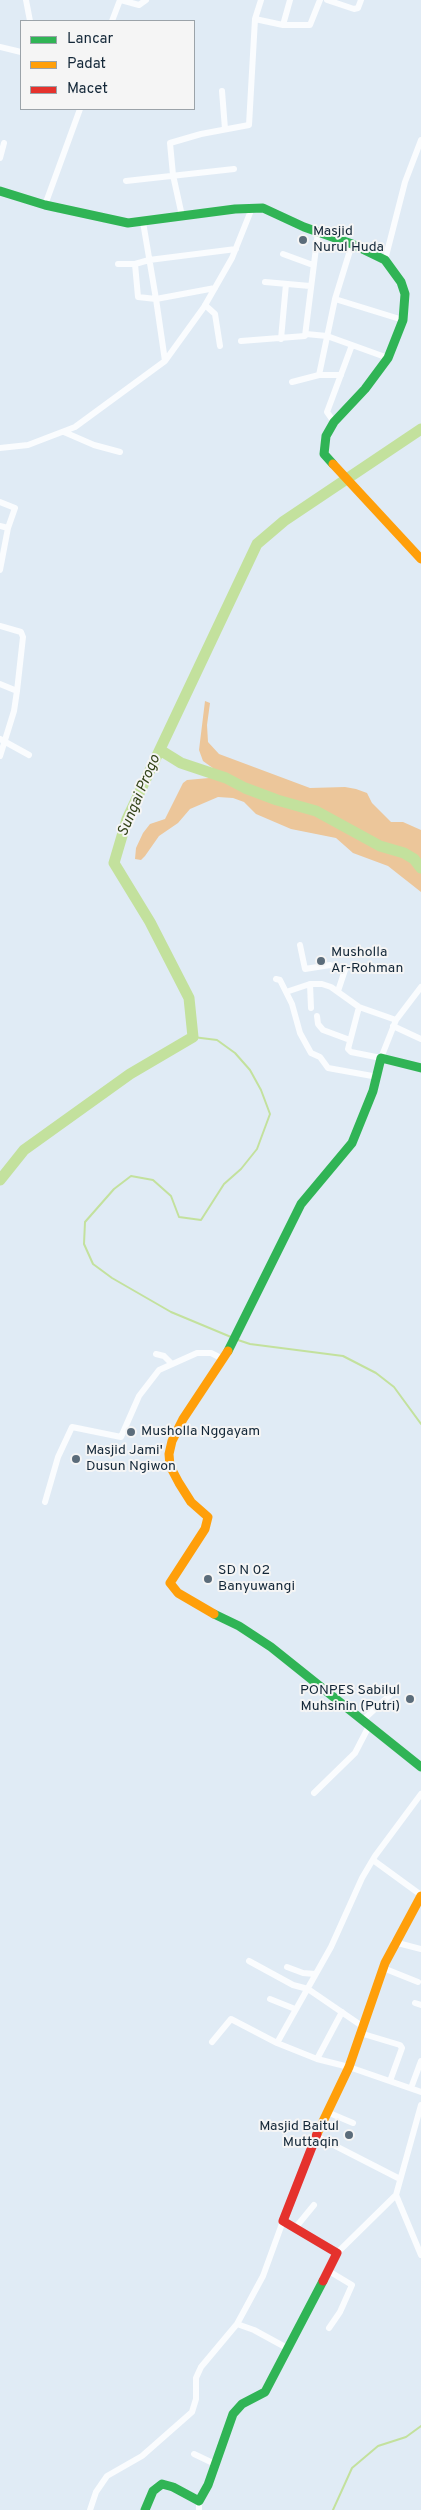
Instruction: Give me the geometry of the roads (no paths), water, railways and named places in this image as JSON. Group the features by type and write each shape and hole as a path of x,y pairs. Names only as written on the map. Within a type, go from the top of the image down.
{"street":[{"path":"26,0 30,20"},
{"path":"112,20 120,0 139,5 146,0"},
{"path":"182,216 173,175 170,145 172,141 225,129 248,127 250,122 255,19 261,0"},
{"path":"283,25 290,0"},
{"path":"255,19 283,25 310,25 320,0"},
{"path":"327,0 356,9 361,0"},
{"path":"0,47 20,52"},
{"path":"222,91 225,129"},
{"path":"45,205 80,110"},
{"path":"385,260 405,182 421,140"},
{"path":"0,158 4,143"},
{"path":"126,181 234,169"},
{"path":"0,191 45,205 128,223 252,208 274,211 385,260 401,282 405,294 403,320 388,358 365,389 334,422 326,436 324,454 421,559"},
{"path":"0,448 28,445 76,427 115,400 165,361 215,288 236,249 252,208"},
{"path":"143,222 165,361"},
{"path":"306,334 310,286 318,232"},
{"path":"319,375 335,299 352,244"},
{"path":"118,264 135,264 149,260 236,249"},
{"path":"283,254 313,265"},
{"path":"135,264 138,297 156,299 215,288"},
{"path":"265,282 310,286"},
{"path":"281,339 286,284"},
{"path":"335,299 403,320"},
{"path":"205,305 215,314 220,346"},
{"path":"241,341 304,337 306,334 327,336 388,358"},
{"path":"334,422 326,413 352,345"},
{"path":"292,382 319,375 341,375"},
{"path":"64,432 94,445 120,452"},
{"path":"0,502 15,508 8,528 0,570"},
{"path":"0,526 8,528"},
{"path":"0,626 22,632 23,634 14,711 2,740 0,756"},
{"path":"0,684 17,691"},
{"path":"2,740 29,755"},
{"path":"300,946 305,969 330,965 344,970 338,991"},
{"path":"276,979 280,980 286,992 300,1032 310,1053 320,1057 328,1068 378,1077"},
{"path":"310,984 311,1008"},
{"path":"286,992 310,984 322,984 338,991 360,1007 394,1023 421,1039"},
{"path":"421,987 394,1023 381,1058 378,1077 352,1143 345,1154 301,1204 223,1359 183,1419 172,1441 169,1454 172,1472 191,1502 208,1517 205,1530 184,1559 170,1583 186,1598 240,1626 271,1647 421,1767"},
{"path":"360,1007 348,1048 350,1052 421,1068"},
{"path":"317,1016 318,1024 323,1030 350,1040"},
{"path":"45,1502 58,1457 72,1427 122,1437 139,1396 159,1370 198,1353 211,1352 223,1359"},
{"path":"156,1354 164,1356 172,1364"},
{"path":"314,1793 355,1753 366,1723 391,1694"},
{"path":"277,2043 308,1989 373,1860 421,1794"},
{"path":"90,2510 96,2492 107,2476 142,2456 192,2412 196,2399 196,2378 201,2367 237,2324 263,2276 306,2155 348,2067 383,1968 394,1942 418,1908 421,1895 373,1860"},
{"path":"394,1942 421,1949"},
{"path":"249,1961 293,1985 308,1989 342,2012 361,2029 400,2045 402,2048 390,2082"},
{"path":"287,1967 304,1973 315,1974"},
{"path":"383,1968 418,1982"},
{"path":"270,2000 295,2009"},
{"path":"317,2059 342,2012"},
{"path":"212,2042 231,2018 277,2043 317,2059 348,2067 421,2092"},
{"path":"411,2088 421,2061"},
{"path":"145,2510 152,2491 162,2484 173,2486 199,2505 233,2414 242,2404 265,2392 327,2270 338,2253 396,2195 421,2105"},
{"path":"327,2112 353,2123"},
{"path":"316,2136 400,2179"},
{"path":"396,2195 421,2255"},
{"path":"296,2228 314,2206"},
{"path":"283,2221 338,2253"},
{"path":"327,2270 352,2285 340,2312 329,2328"},
{"path":"237,2324 254,2330 287,2348"},
{"path":"194,2454 214,2464"}],"waterway":[{"name":"Sungai Progo","path":"0,1180 24,1150 130,1074 193,1037 189,998 150,922 114,863 127,819 257,544 284,521 421,429"},
{"path":"160,750 181,763 226,778 245,788 277,800 316,811 380,846 404,853 414,859 421,868"},
{"path":"193,1037 217,1040 235,1053 250,1070 261,1090 270,1114 257,1149 241,1169 224,1184 201,1220 179,1217 171,1196 153,1180 131,1176 114,1189 85,1222 84,1244 93,1264 112,1278 171,1312 231,1337"},
{"path":"238,1340 250,1344 343,1356 376,1373 394,1387 421,1424"},
{"path":"333,2510 352,2468 378,2446 406,2437 421,2426"}],"place":[{"name":"Masjid Nurul Huda","path":"303,240"},
{"name":"Musholla Ar-Rohman","path":"321,961"},
{"name":"Musholla Nggayam","path":"131,1432"},
{"name":"Masjid Jami' Dusun Ngiwon","path":"76,1459"},
{"name":"SD N 02 Banyuwangi","path":"208,1579"},
{"name":"PONPES Sabilul Muhsinin (Putri)","path":"410,1699"},
{"name":"Masjid Baitul Muttaqin","path":"349,2135"}]}
